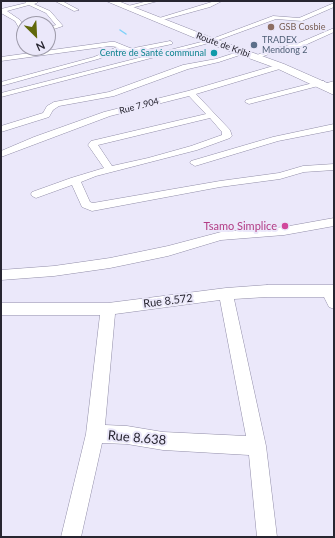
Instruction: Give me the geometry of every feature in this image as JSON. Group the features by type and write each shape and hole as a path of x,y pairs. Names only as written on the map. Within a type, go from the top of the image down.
{"main road":[{"name":"Route de Kribi","path":"110,1 328,86"}],"street":[{"path":"2,11 28,2 39,1"},
{"path":"58,1 76,10"},
{"path":"127,7 155,1"},
{"path":"159,19 208,6 219,1"},
{"path":"28,2 48,12 51,16"},
{"path":"1,95 211,41 275,17 300,20 334,5"},
{"path":"2,11 16,19"},
{"path":"56,21 60,26 56,27"},
{"path":"256,57 272,50 301,45 334,30"},
{"path":"1,59 110,44 115,44 134,50 198,36"},
{"path":"1,84 96,58 123,47"},
{"path":"1,129 46,115 53,105 111,94 186,67 217,62 244,52"},
{"name":"Rue 7.904","path":"1,154 37,138 107,114 190,93 280,66"},
{"path":"249,102 328,86"},
{"path":"36,194 75,180 150,160 227,136 227,132 213,115 190,93"},
{"path":"110,170 93,145 94,143 213,115"},
{"path":"195,163 276,139 334,127"},
{"path":"75,180 86,204 92,207 220,184 280,176 303,169 334,167"},
{"path":"1,275 54,271 110,263 168,251 221,236 284,231 334,222"},
{"name":"Rue 8.572","path":"1,309 108,309 226,294 267,291 332,295"},
{"path":"226,294 257,446 267,537"},
{"name":"Rue 8.638","path":"108,309 95,434 127,435 163,441 257,446"},
{"path":"71,537 95,434"}],"waterway":[{"path":"120,30 126,34"}],"place":[{"name":"GSB Cosbie","path":"271,27"},
{"name":"TRADEX Mendong 2","path":"254,45"},
{"name":"Centre de Santé communal","path":"214,53"},
{"name":"Tsamo Simplice","path":"285,226"}]}
